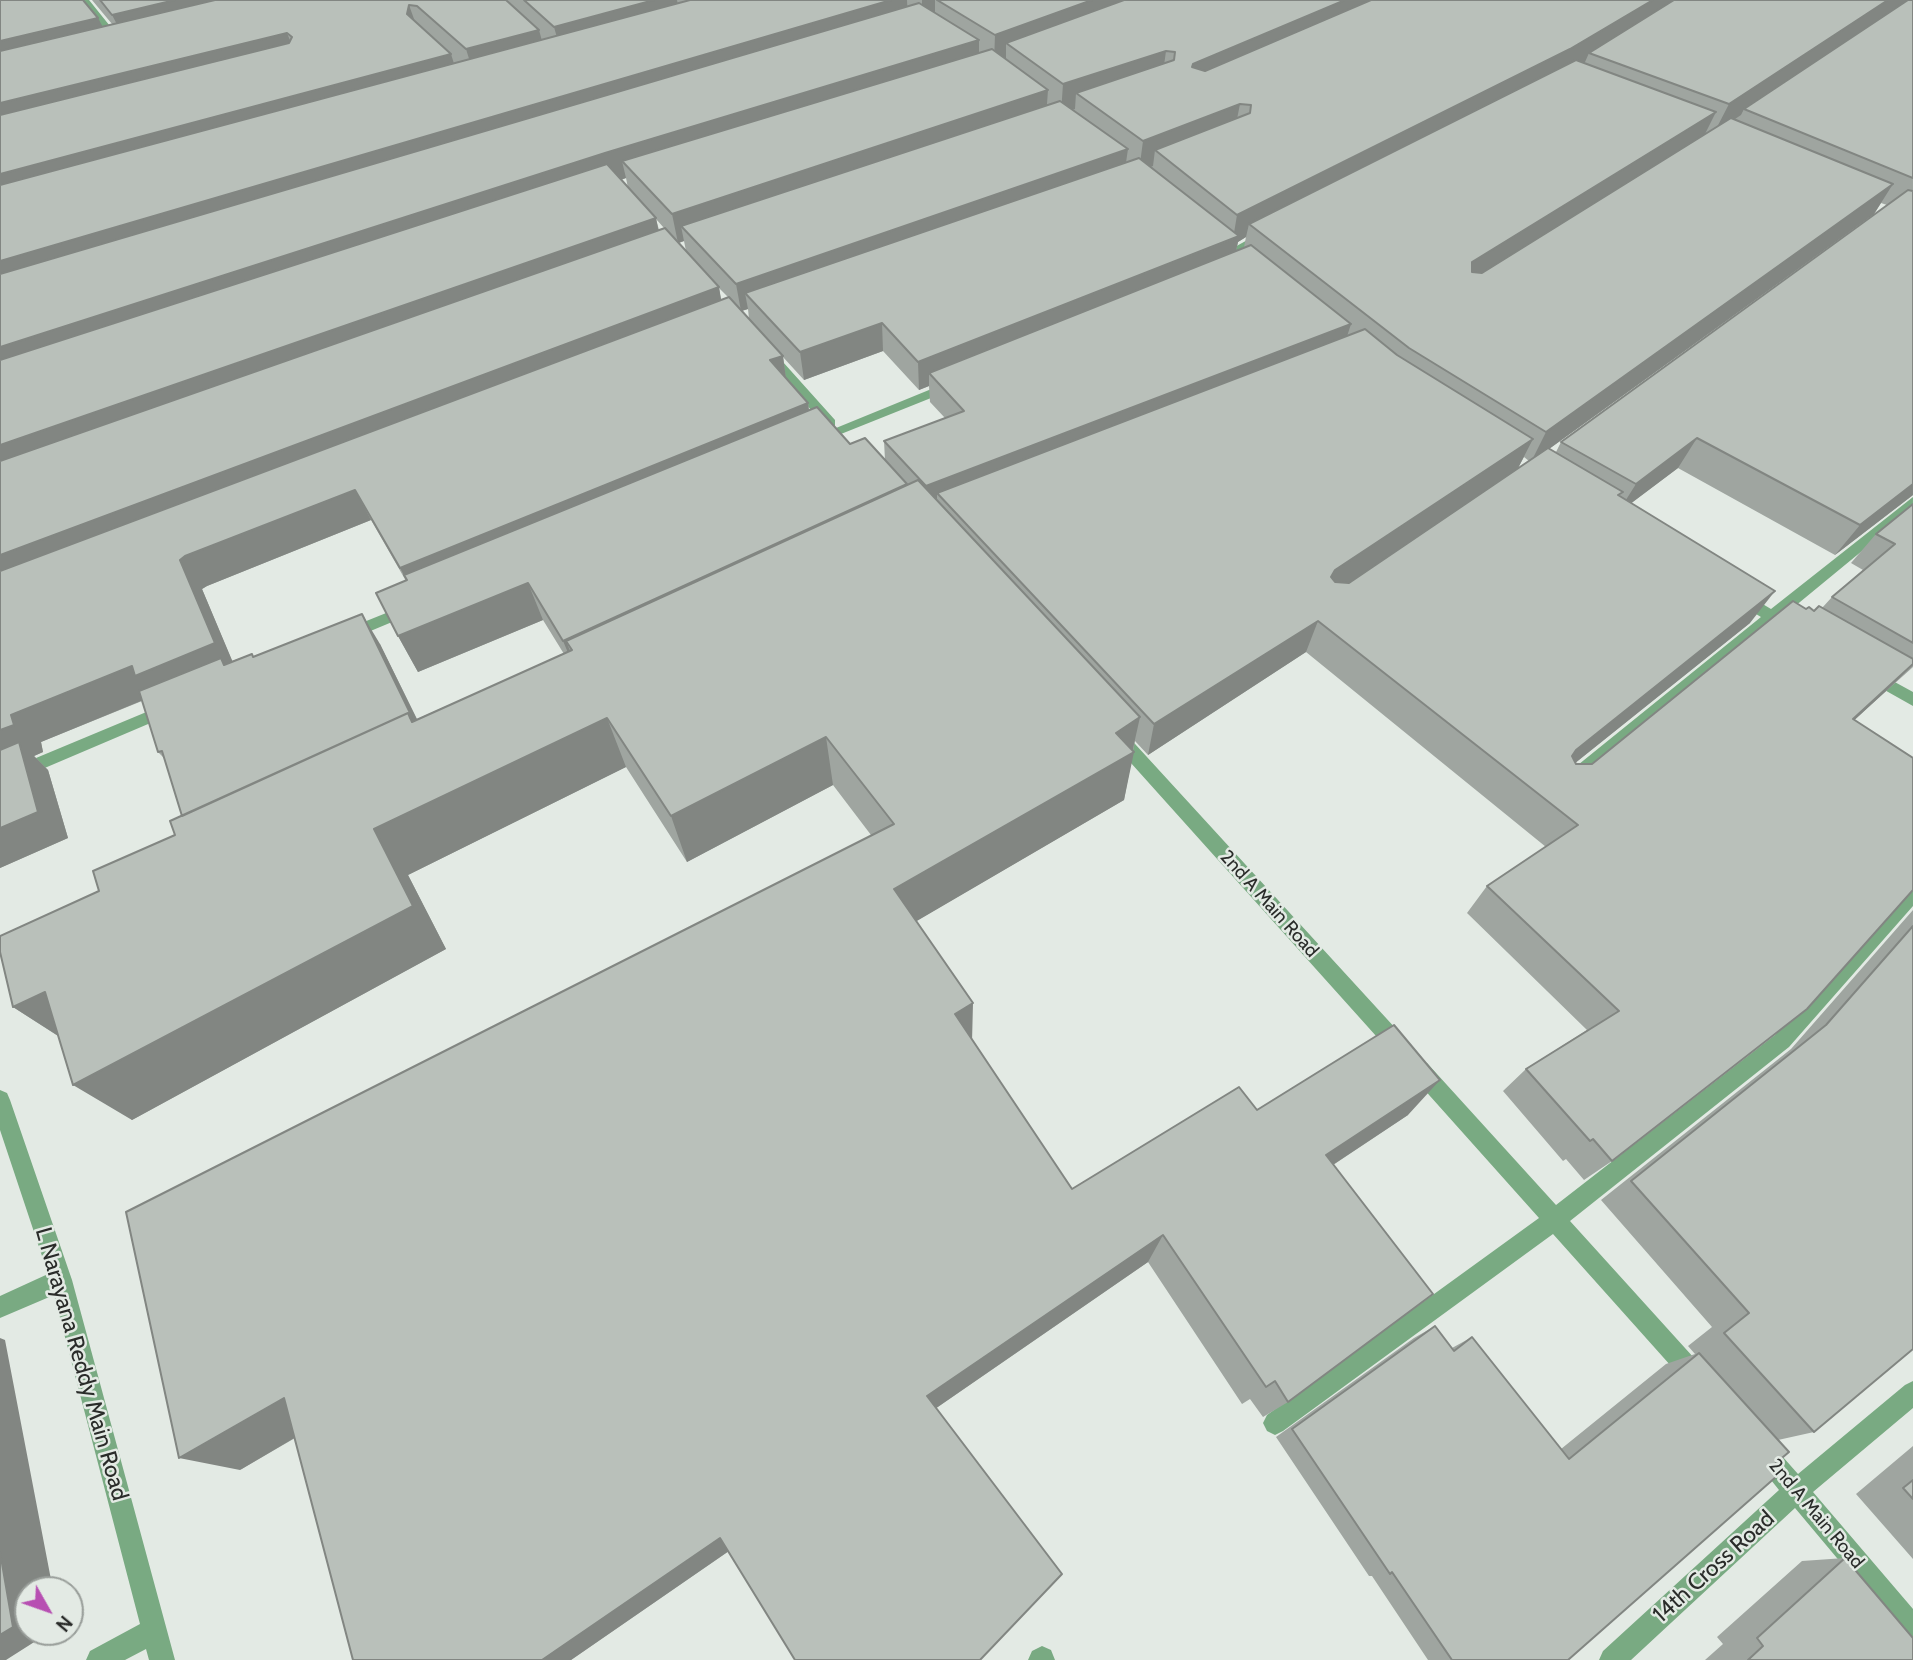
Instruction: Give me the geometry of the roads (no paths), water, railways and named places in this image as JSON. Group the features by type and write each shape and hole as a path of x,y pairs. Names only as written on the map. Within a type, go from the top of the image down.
{"street":[{"path":"84,0 124,49 111,52"},
{"path":"1220,245 1234,256 1279,228"},
{"path":"765,350 841,435"},
{"path":"811,441 841,435 965,379"},
{"path":"1562,787 1913,502"},
{"path":"1725,589 1806,637"},
{"path":"335,640 425,603"},
{"path":"1854,665 1913,700"},
{"path":"0,780 180,705"},
{"name":"2nd A Main Road","path":"1109,728 1714,1396"},
{"path":"1275,1423 1556,1219 1782,1041 1913,892"},
{"name":"L Narayana Reddy Main Road","path":"0,1100 61,1280 162,1660"},
{"path":"0,1307 61,1280"},
{"name":"14th Cross Road","path":"1612,1660 1797,1490 1913,1393"},
{"name":"2nd A Main Road","path":"1741,1428 1797,1490 1913,1629"},
{"path":"99,1660 155,1629"}]}
